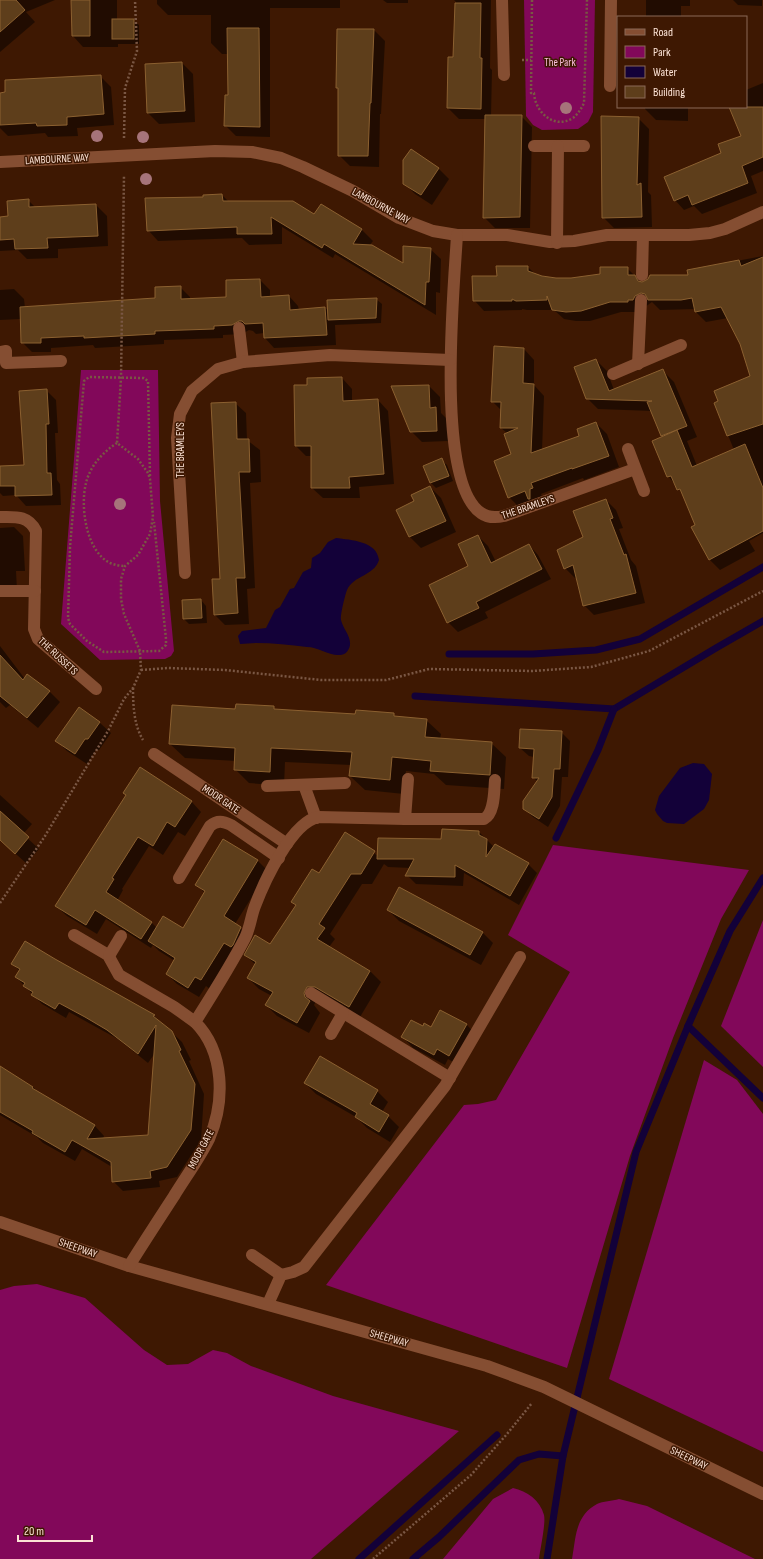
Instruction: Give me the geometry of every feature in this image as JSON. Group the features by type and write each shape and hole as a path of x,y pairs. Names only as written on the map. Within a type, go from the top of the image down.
{"street":[{"path":"502,0 504,75"},
{"path":"610,86 611,0"},
{"path":"534,146 584,146"},
{"path":"557,243 558,146"},
{"name":"LAMBOURNE WAY","path":"0,162 228,151 252,152 292,162 353,191 411,223 438,232 458,235 508,235 536,241 557,243 607,235 689,235 710,233 725,229 763,212"},
{"name":"THE BRAMLEYS","path":"458,235 450,360 452,427 456,461 469,499 480,513 490,517 504,516 635,469"},
{"path":"642,275 643,235"},
{"path":"638,364 641,300"},
{"path":"238,328 243,362"},
{"path":"613,374 681,345"},
{"path":"0,352 6,352 6,363 61,360"},
{"name":"THE BRAMLEYS","path":"185,573 177,438 180,414 192,391 218,369 243,362 330,355 450,360"},
{"path":"628,449 644,491"},
{"name":"THE RUSSETS","path":"0,517 25,518 36,531 34,629 38,639 96,689"},
{"path":"0,591 35,591"},
{"name":"MOOR GATE","path":"154,754 288,844"},
{"path":"405,819 408,779"},
{"path":"195,1022 246,938 262,887 278,858 303,824 316,818 484,819 488,817 491,812 495,780"},
{"path":"267,786 345,783"},
{"path":"304,785 316,818"},
{"name":"MOOR GATE","path":"178,878 210,826 216,822 222,822 231,826 278,858"},
{"path":"74,935 109,956 121,936"},
{"name":"MOOR GATE","path":"109,956 119,975 162,999 195,1022 209,1040 216,1056 218,1070 219,1102 215,1120 204,1149 129,1266"},
{"path":"252,1255 281,1275 304,1267 450,1078 520,957"},
{"path":"311,993 450,1078"},
{"path":"331,1034 344,1013"},
{"name":"SHEEPWAY","path":"0,1222 129,1266 487,1366 544,1387 763,1494"},
{"path":"268,1304 281,1275"}],"path":[{"path":"117,443 121,378 124,101 125,88 137,51 136,0"},
{"path":"532,0 531,93 534,93 537,107 543,115 552,120 562,121 572,118 580,112 584,103 587,0"},
{"path":"89,377 121,378 144,378 148,381 150,479 166,642 165,646 159,651 107,653 100,651 87,641 70,624 68,618 70,547 84,381 89,377"},
{"path":"117,443 138,459 148,473 150,479"},
{"path":"117,443 109,448 91,470 86,483 84,512 89,534 97,551 112,564 125,566"},
{"path":"153,517 150,534 142,550 125,566 121,579 121,599 126,622 140,651 141,670 134,688 133,705 139,731 147,746 154,754"},
{"path":"141,670 168,668 225,670 321,680 386,680 429,669 532,671 591,667 648,651 763,591"},
{"path":"0,902 46,836 108,731 124,699 134,688"},
{"path":"373,1559 471,1475 507,1434 544,1387"}],"green space":[{"name":"The Park","path":"524,0 595,0 593,112 588,122 578,129 542,130 533,125 526,116"},
{"path":"81,370 158,370 160,501 174,651 171,656 165,659 100,660 61,624"},
{"path":"553,845 749,870 721,919 673,1038 630,1156 567,1368 326,1285 464,1105 496,1100 570,972 508,935"},
{"path":"763,920 763,1067 721,1026"},
{"path":"704,1060 737,1080 763,1114 763,1452 609,1379"},
{"path":"37,1284 85,1298 144,1350 167,1365 188,1364 213,1350 227,1353 251,1366 333,1396 459,1431 311,1559 0,1559 0,1290 14,1286"},
{"path":"513,1488 523,1491 532,1497 539,1505 544,1515 539,1559 443,1559 493,1499"},
{"path":"619,1499 647,1506 755,1559 572,1559 576,1535 580,1521 584,1515 597,1504"}],"water":[{"path":"336,538 356,541 368,545 374,549 379,560 369,573 354,581 347,590 341,620 350,642 349,649 342,655 336,655 311,647 269,643 240,644 238,636 242,631 266,628 275,610 280,607 290,589 294,588 303,572 311,568 312,558 320,553 328,542"},
{"path":"693,763 704,764 712,774 709,800 704,809 684,824 667,823 663,821 655,810 659,796 680,768"}],"building":[{"path":"0,0 16,0 25,10 0,32"},
{"path":"71,0 90,0 90,36 72,36"},
{"path":"455,3 481,3 481,109 447,108 448,57 453,57"},
{"path":"112,19 134,19 134,39 112,39"},
{"path":"227,28 259,28 260,127 224,126 225,95 228,95"},
{"path":"337,29 374,29 368,156 338,156 338,88 336,88"},
{"path":"182,62 185,111 147,113 145,64"},
{"path":"101,75 104,114 67,117 67,125 37,126 36,123 0,125 0,93 5,92 5,80"},
{"path":"763,107 763,157 742,166 748,183 692,205 688,195 674,201 664,177 721,153 718,144 741,136 729,108"},
{"path":"485,115 522,115 520,217 483,218"},
{"path":"601,116 639,117 637,185 641,183 642,217 602,218"},
{"path":"411,149 439,168 421,195 403,184 403,160"},
{"path":"222,194 223,201 293,201 314,214 321,204 362,229 353,244 372,245 403,263 403,246 431,248 429,282 426,282 425,305 324,244 322,248 271,217 272,234 237,234 237,227 147,231 145,198 203,197 203,195"},
{"path":"29,199 29,207 96,204 98,236 47,238 48,248 15,249 14,239 0,240 0,217 8,216 7,201"},
{"path":"763,257 763,424 727,436 714,403 718,401 714,391 750,376 740,344 721,307 695,312 692,298 681,300 648,300 645,294 641,293 635,296 633,300 628,300 628,302 610,302 581,311 566,312 552,310 547,296 547,300 516,301 512,299 512,301 473,301 472,276 497,276 496,266 528,266 528,271 542,276 556,278 571,278 600,274 600,267 628,267 628,275 635,275 638,281 642,282 648,279 650,275 688,275 687,270 739,260 741,266"},
{"path":"260,279 261,297 289,295 290,310 325,307 327,335 264,338 263,323 245,324 242,321 239,321 232,325 214,326 214,329 155,331 155,334 84,338 84,336 41,338 41,343 21,343 20,307 155,298 155,287 181,286 181,299 226,297 226,280"},
{"path":"377,298 376,318 328,320 327,300"},
{"path":"494,346 524,348 523,383 534,384 531,453 579,436 577,429 596,422 609,456 531,483 533,488 530,489 530,499 528,499 525,491 508,498 494,461 511,454 504,434 518,428 500,428 501,402 491,402"},
{"path":"596,359 609,391 663,369 687,426 661,436 647,402 652,401 586,399 574,367"},
{"path":"342,377 343,401 378,399 384,474 349,477 350,488 311,488 311,446 295,446 294,385 307,385 307,378"},
{"path":"429,385 430,408 436,407 437,431 410,432 391,386"},
{"path":"47,389 49,424 46,424 47,473 51,473 52,495 15,496 15,486 0,486 0,466 24,465 19,391"},
{"path":"236,402 237,439 249,439 250,472 239,472 245,578 236,578 238,613 214,615 212,579 220,579 211,403"},
{"path":"677,430 692,467 745,444 763,488 763,531 709,560 691,527 695,525 680,489 677,490 671,476 667,477 652,441"},
{"path":"442,458 449,476 430,483 423,466"},
{"path":"430,486 446,521 409,537 396,510 414,501 411,495"},
{"path":"606,499 613,518 610,519 624,555 626,554 636,593 583,606 573,565 564,569 557,550 583,537 573,511"},
{"path":"478,535 491,563 529,544 542,569 476,602 479,608 447,623 429,585 468,566 458,544"},
{"path":"201,599 202,618 183,619 182,600"},
{"path":"0,655 23,680 27,674 50,691 27,718 0,696"},
{"path":"236,704 274,706 274,709 355,714 356,710 394,713 394,716 427,719 425,737 492,742 490,775 430,771 431,761 392,757 390,780 349,776 352,752 271,748 270,772 234,770 235,748 169,744 172,705 235,709"},
{"path":"79,707 100,722 88,739 85,739 75,754 55,741"},
{"path":"520,729 562,731 560,769 554,769 552,797 539,819 523,809 523,801 539,778 532,778 534,749 519,748"},
{"path":"140,767 192,801 175,827 167,822 153,846 138,837 112,878 114,879 106,892 152,922 141,939 95,910 86,925 55,906 126,795 123,793"},
{"path":"0,811 29,837 15,854 0,840"},
{"path":"442,829 479,831 479,835 487,839 486,857 495,844 529,863 510,896 455,865 455,877 405,876 414,859 377,859 378,838 441,839"},
{"path":"345,832 375,851 361,874 351,874 319,924 325,928 317,939 370,971 349,1007 315,987 307,987 304,993 305,997 310,1001 297,1023 265,1005 273,992 247,978 256,962 244,955 255,935 270,944 296,905 291,902 312,869 319,873"},
{"path":"223,839 258,860 224,916 241,927 233,945 231,947 224,943 201,980 195,977 188,988 166,974 175,958 148,941 163,916 183,928 205,891 195,885"},
{"path":"399,887 483,932 470,955 387,910"},
{"path":"25,941 155,1015 153,1016 172,1031 181,1050 179,1051 195,1084 191,1130 167,1167 150,1171 151,1178 112,1182 111,1162 72,1140 65,1152 0,1112 0,1066 33,1087 32,1088 95,1125 87,1139 148,1135 156,1025 138,1054 107,1030 85,1017 59,1003 55,1009 31,995 33,992 23,986 25,983 15,977 20,969 11,964"},
{"path":"440,1010 467,1024 449,1056 437,1049 434,1055 401,1037 411,1020 423,1026 424,1023 431,1027"},
{"path":"320,1056 378,1090 370,1104 389,1115 379,1132 355,1117 357,1113 304,1083"}],"waterway":[{"path":"449,654 533,654 596,650 640,639 763,567"},
{"path":"415,696 614,709 763,621"},
{"path":"556,838 598,750 614,709"},
{"path":"547,1559 563,1456 636,1152 688,1026 730,931 763,878"},
{"path":"688,1026 763,1098"},
{"path":"359,1559 497,1435"},
{"path":"413,1559 439,1537 519,1460 539,1454 563,1456"}]}
